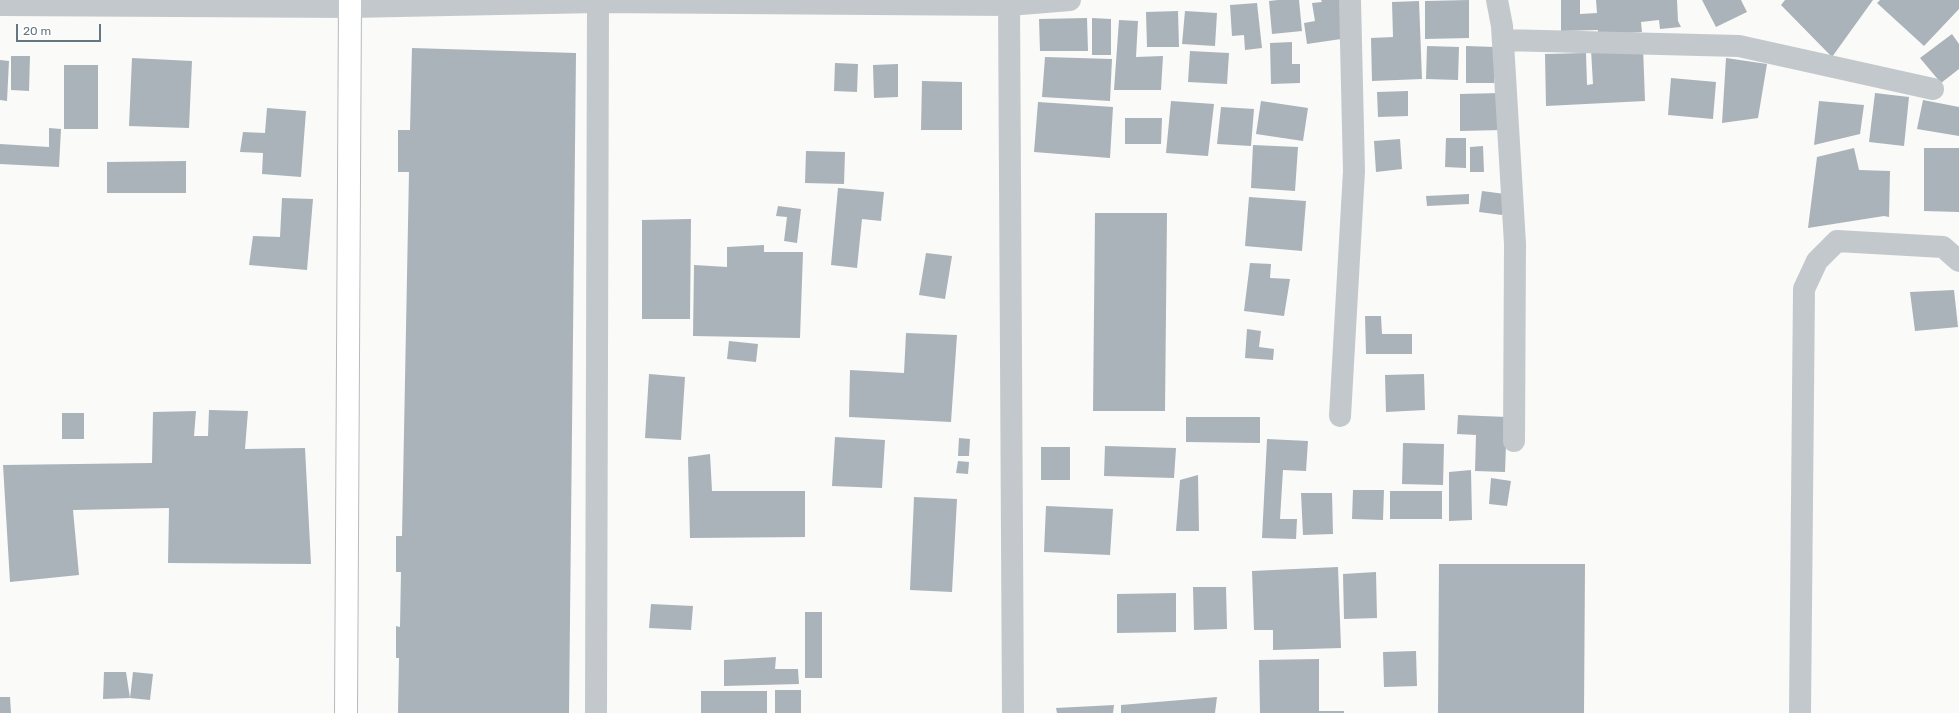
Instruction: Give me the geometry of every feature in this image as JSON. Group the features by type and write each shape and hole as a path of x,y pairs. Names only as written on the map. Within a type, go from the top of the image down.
{"main road":[{"path":"346,713 350,4"}],"street":[{"path":"0,5 598,2 1009,2 1070,0"},
{"path":"1340,416 1354,171 1350,0"},
{"path":"1497,0 1503,40 1515,244 1514,441"},
{"path":"596,713 598,2"},
{"path":"1009,2 1014,713"},
{"path":"1503,40 1739,46 1933,89"},
{"path":"1800,713 1804,289 1817,261 1838,240 1943,247 1959,261"}],"building":[{"path":"1299,0 1302,31 1272,34 1269,1"},
{"path":"1321,0 1343,0 1348,38 1307,44 1304,23 1315,21 1312,3 1322,2"},
{"path":"1469,0 1469,38 1425,39 1425,1"},
{"path":"1561,0 1580,0 1580,14 1597,13 1596,0 1677,0 1678,21 1681,27 1660,29 1659,20 1641,22 1642,32 1598,35 1598,30 1561,31"},
{"path":"1702,0 1741,0 1747,12 1716,27"},
{"path":"1785,0 1873,0 1832,57 1781,5"},
{"path":"1880,0 1959,0 1959,9 1924,46 1877,3"},
{"path":"1419,1 1422,79 1372,81 1371,38 1393,37 1392,2"},
{"path":"1257,3 1262,48 1245,50 1244,35 1232,36 1230,5"},
{"path":"1178,11 1179,47 1147,47 1146,12"},
{"path":"1185,11 1217,13 1215,46 1182,44"},
{"path":"1087,18 1088,51 1040,51 1039,19"},
{"path":"1092,18 1111,19 1111,55 1092,55"},
{"path":"1119,20 1138,21 1136,57 1163,56 1161,90 1114,90"},
{"path":"1952,34 1959,44 1959,69 1941,83 1920,58"},
{"path":"1292,42 1292,64 1300,64 1300,83 1271,84 1270,43"},
{"path":"1427,46 1459,47 1458,80 1426,79"},
{"path":"1466,46 1495,47 1494,83 1466,83"},
{"path":"1643,47 1645,101 1546,106 1545,54 1586,53 1587,85 1593,84 1591,50"},
{"path":"412,48 576,53 569,713 398,713 399,658 396,658 396,626 400,627 401,572 396,572 396,536 402,536 409,172 398,172 398,130 410,130"},
{"path":"1190,51 1229,53 1227,84 1188,82"},
{"path":"11,56 30,56 29,91 11,90"},
{"path":"1045,57 1112,59 1110,101 1042,97"},
{"path":"132,58 192,61 189,128 129,126"},
{"path":"1726,58 1767,64 1758,118 1722,123"},
{"path":"0,60 9,61 7,101 0,100"},
{"path":"835,63 858,64 857,92 834,91"},
{"path":"898,64 898,97 874,98 873,65"},
{"path":"64,65 98,65 98,129 64,129"},
{"path":"1671,78 1716,82 1713,119 1668,115"},
{"path":"922,81 962,82 962,130 921,130"},
{"path":"1408,91 1408,116 1378,117 1377,92"},
{"path":"1501,93 1502,130 1460,131 1460,94"},
{"path":"1875,93 1909,97 1904,146 1869,142"},
{"path":"1923,100 1959,107 1959,136 1917,129"},
{"path":"1171,101 1214,104 1208,156 1166,153"},
{"path":"1261,101 1308,108 1303,141 1256,134"},
{"path":"1819,101 1864,105 1860,134 1814,145"},
{"path":"1038,102 1113,107 1110,158 1034,152"},
{"path":"1221,107 1254,109 1251,146 1217,144"},
{"path":"267,108 306,111 301,177 262,174 263,153 240,152 243,132 265,133"},
{"path":"1125,118 1162,118 1161,144 1125,144"},
{"path":"49,128 61,129 59,167 0,164 0,144 49,147"},
{"path":"1446,138 1466,138 1466,168 1445,167"},
{"path":"1400,139 1402,169 1376,172 1374,141"},
{"path":"1253,145 1298,147 1295,191 1251,188"},
{"path":"1483,146 1484,172 1470,172 1470,147"},
{"path":"1854,148 1859,170 1890,171 1889,217 1884,216 1808,228 1817,157"},
{"path":"1924,148 1959,148 1959,212 1924,211"},
{"path":"806,151 845,152 844,184 805,183"},
{"path":"186,161 186,193 107,193 107,162"},
{"path":"838,188 884,192 881,221 862,219 857,268 831,265"},
{"path":"1482,191 1505,194 1502,215 1479,212"},
{"path":"1469,194 1469,204 1427,206 1426,196"},
{"path":"1249,197 1306,201 1302,251 1245,246"},
{"path":"282,198 313,199 307,270 249,265 253,236 280,237"},
{"path":"778,206 801,209 797,243 784,241 787,217 776,216"},
{"path":"1095,213 1167,213 1165,411 1093,411"},
{"path":"691,219 690,319 642,319 642,220"},
{"path":"764,245 764,252 803,252 800,338 693,336 694,265 727,267 727,247"},
{"path":"926,253 952,256 945,299 919,295"},
{"path":"1250,263 1271,264 1270,278 1290,279 1284,316 1244,311"},
{"path":"1954,290 1958,327 1915,331 1910,292"},
{"path":"1365,316 1381,316 1382,334 1412,334 1412,354 1366,354"},
{"path":"1247,329 1261,331 1259,347 1274,349 1273,360 1245,358"},
{"path":"906,333 957,335 951,422 849,417 850,370 904,373"},
{"path":"729,341 758,344 756,362 727,359"},
{"path":"649,374 685,377 681,440 645,438"},
{"path":"1424,374 1425,410 1386,412 1385,375"},
{"path":"209,410 248,411 245,449 305,448 311,564 168,563 169,508 73,510 79,575 10,582 3,465 152,463 153,412 196,411 194,436 208,436"},
{"path":"62,413 84,413 84,439 62,439"},
{"path":"1458,415 1507,417 1505,472 1475,471 1476,435 1457,434"},
{"path":"1186,417 1260,417 1260,443 1186,442"},
{"path":"835,437 885,440 882,488 832,486"},
{"path":"959,438 970,439 969,456 958,456"},
{"path":"1267,439 1308,441 1306,471 1283,470 1280,519 1297,519 1296,539 1262,538"},
{"path":"1403,443 1444,444 1443,485 1402,484"},
{"path":"1105,446 1176,448 1174,478 1104,476"},
{"path":"1041,447 1070,447 1070,480 1041,480"},
{"path":"710,454 712,491 805,491 805,537 690,538 688,457"},
{"path":"958,461 969,462 968,474 956,473"},
{"path":"1471,470 1472,520 1449,521 1449,472"},
{"path":"1198,475 1199,531 1176,531 1180,480"},
{"path":"1491,478 1511,481 1507,506 1489,504"},
{"path":"1353,490 1384,490 1383,520 1352,519"},
{"path":"1390,491 1442,491 1442,519 1390,519"},
{"path":"1301,493 1332,493 1333,534 1303,535"},
{"path":"914,497 957,499 952,592 910,590"},
{"path":"1046,506 1113,509 1110,555 1044,552"},
{"path":"1439,564 1585,564 1584,713 1438,713"},
{"path":"1338,567 1341,648 1273,650 1273,630 1254,630 1252,571"},
{"path":"1376,572 1377,618 1344,619 1343,574"},
{"path":"1193,587 1226,587 1227,629 1194,630"},
{"path":"1176,593 1176,632 1117,633 1117,594"},
{"path":"651,604 693,606 691,630 649,628"},
{"path":"805,612 822,612 822,678 805,678"},
{"path":"1416,651 1417,686 1384,687 1383,652"},
{"path":"776,657 775,669 798,669 799,684 724,686 724,660"},
{"path":"1319,659 1319,711 1344,711 1344,713 1260,713 1259,660"},
{"path":"104,672 126,672 130,698 103,699"},
{"path":"133,672 153,674 150,700 130,698"},
{"path":"775,690 801,690 801,713 775,713"},
{"path":"701,691 767,691 767,713 701,713"},
{"path":"0,697 10,697 11,713 0,713"},
{"path":"1217,697 1215,713 1121,713 1121,705"},
{"path":"1114,705 1113,713 1057,713 1056,708"}]}
